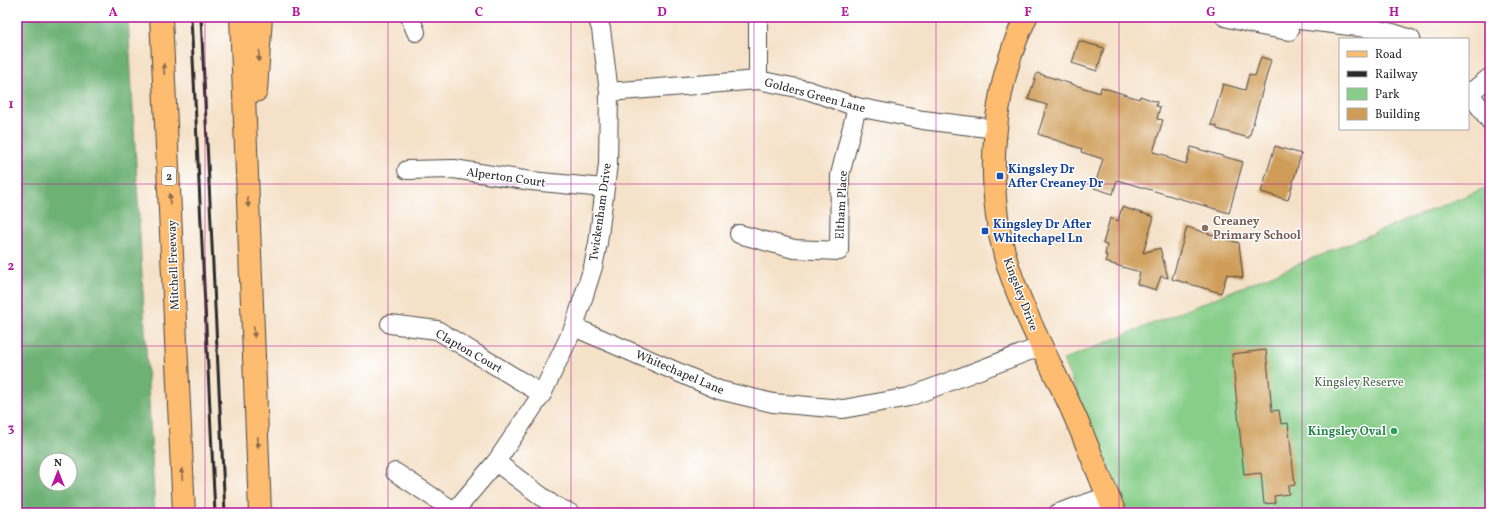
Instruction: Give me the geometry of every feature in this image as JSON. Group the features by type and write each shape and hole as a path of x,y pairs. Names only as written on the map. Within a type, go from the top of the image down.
{"main road":[{"name":"Mitchell Freeway","path":"161,17 184,513"},
{"path":"241,17 260,513"},
{"path":"247,164 257,76 261,17"},
{"name":"Kingsley Drive","path":"1014,17 998,63 991,93 991,128 995,189 1002,238 1015,284 1037,348 1073,413 1106,505"},
{"name":"Kingsley Drive","path":"991,128 1009,62 1026,17"}],"street":[{"name":"Twickenham Drive","path":"453,512 496,462 542,394 574,327 593,267 598,243 608,164 609,92 602,36 597,17"},
{"path":"758,17 758,80"},
{"path":"1225,17 1260,26 1350,30 1375,29 1407,38"},
{"path":"1274,17 1350,30"},
{"name":"Golders Green Lane","path":"609,92 758,80 807,90 857,107 922,120 991,128"},
{"path":"1475,85 1490,101"},
{"path":"1475,85 1490,121"},
{"name":"Eltham Place","path":"739,234 794,249 839,251 840,175 857,107"},
{"name":"Alperton Court","path":"407,170 454,169 531,182 604,188"},
{"name":"Clapton Court","path":"390,324 437,330 542,394"},
{"name":"Whitechapel Lane","path":"574,327 719,390 773,403 843,409 909,397 1037,348"},
{"path":"496,462 553,505 570,513"},
{"path":"395,472 453,512"},
{"path":"1058,513 1106,505"}],"green space":[{"path":"17,17 128,17 155,513 17,513"},
{"name":"Kingsley Reserve","path":"1490,186 1490,513 1128,513 1063,360"}],"building":[{"path":"1079,41 1104,48 1097,71 1072,63"},
{"path":"1261,57 1271,60 1249,138 1217,129 1217,126 1211,125 1223,84 1245,90 1249,74 1255,76"},
{"path":"1037,73 1100,93 1101,87 1139,99 1140,96 1157,102 1156,106 1160,107 1157,119 1163,120 1153,152 1168,156 1167,158 1186,164 1191,147 1243,162 1229,213 1117,180 1113,194 1094,188 1103,159 1081,152 1082,149 1038,134 1047,105 1028,99"},
{"path":"1275,146 1301,154 1288,200 1261,192"},
{"path":"1122,207 1154,217 1143,253 1160,248 1168,278 1161,276 1156,290 1137,284 1140,272 1105,262 1107,245 1103,244 1110,218 1118,221"},
{"path":"1187,227 1239,243 1243,278 1227,274 1221,293 1172,279"},
{"path":"1266,350 1272,411 1279,410 1281,424 1288,423 1295,485 1288,486 1289,494 1274,496 1275,503 1264,504 1261,473 1244,475 1232,354"}],"railway":[{"path":"191,17 215,513"},
{"path":"201,17 225,513"}],"place":[{"name":"Kingsley Dr After Creaney Dr","path":"1000,176"},
{"name":"Creaney Primary School","path":"1205,228"},
{"name":"Kingsley Dr After Whitechapel Ln","path":"985,231"},
{"name":"Kingsley Oval","path":"1394,431"}]}
